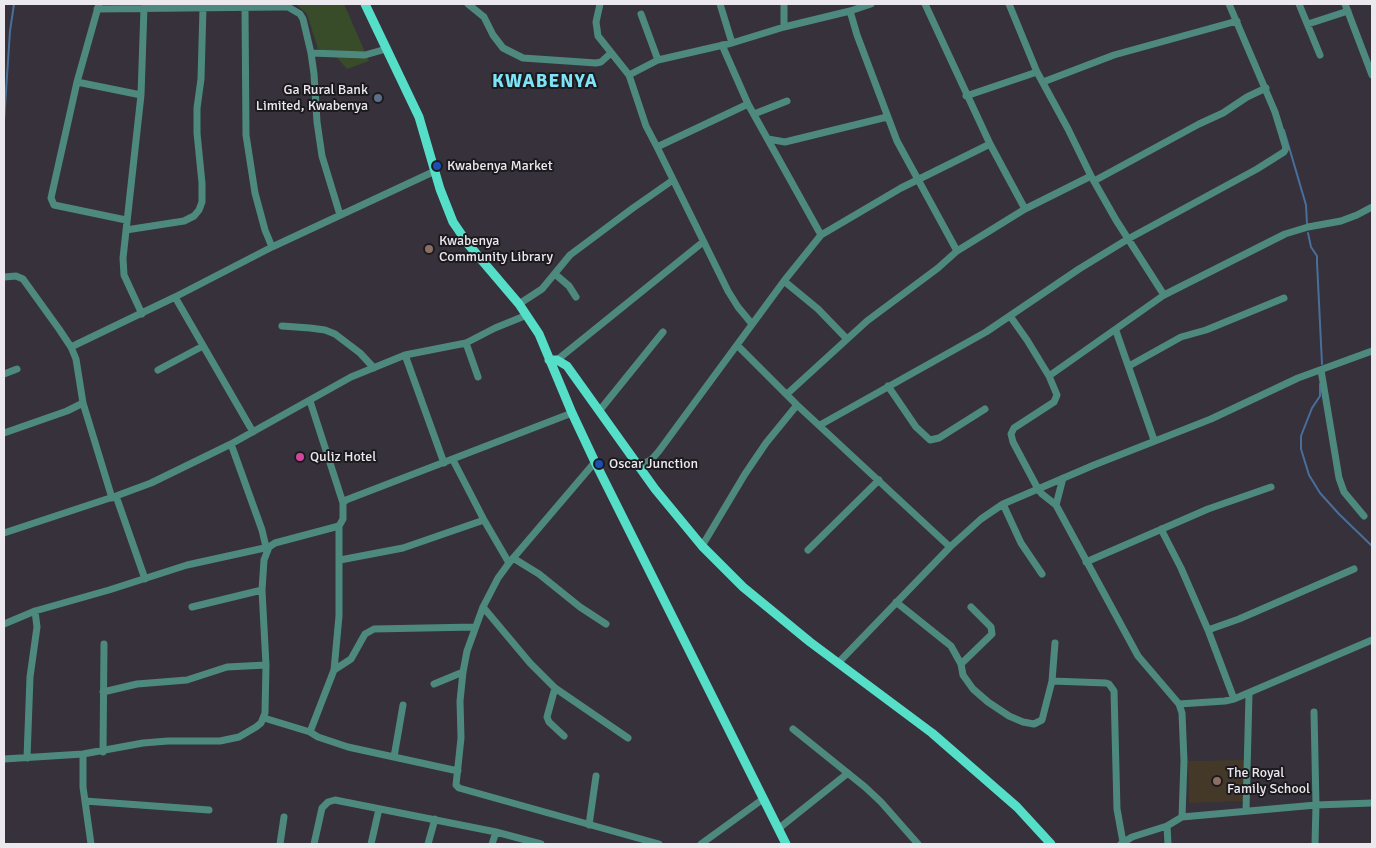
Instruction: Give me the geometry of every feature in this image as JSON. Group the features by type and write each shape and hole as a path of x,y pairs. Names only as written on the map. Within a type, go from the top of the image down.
{"main road":[{"path":"365,4 419,117 425,132 434,171 444,202 457,228 483,263 519,304 539,334 553,360 572,413 595,462 786,844"},
{"path":"553,360 567,366 600,410 638,467 702,546 743,587 810,642 932,733 1017,807 1051,844"}],"street":[{"path":"468,4 484,17 493,35 503,48 523,58 596,63 601,62 611,53"},
{"path":"600,4 596,22 598,36 629,74 646,126 656,147 728,291 752,324"},
{"path":"720,4 732,43"},
{"path":"784,4 784,27"},
{"path":"629,74 658,60 732,43 871,4"},
{"path":"924,4 966,96 1025,209"},
{"path":"1009,4 1037,72 1068,128 1092,178 1164,295"},
{"path":"820,425 986,332 1066,277 1128,239 1204,199 1284,152 1286,148 1266,88 1229,4"},
{"path":"1299,4 1320,55"},
{"path":"126,220 54,205 51,201 58,161 77,82 98,6 144,8 277,7 295,10 303,19 311,53 322,156 340,215"},
{"path":"142,314 122,266 141,95 144,8"},
{"path":"126,230 184,221 194,216 202,202 197,133 203,8"},
{"path":"245,8 246,135 255,193 265,230 272,247"},
{"path":"1308,24 1346,8 1372,75"},
{"path":"850,11 887,117 917,181 957,251"},
{"path":"641,14 658,60"},
{"path":"1043,82 1114,55 1237,21"},
{"path":"722,45 748,104 821,235"},
{"path":"311,53 365,55 386,49"},
{"path":"966,96 1037,72"},
{"path":"77,82 141,95"},
{"path":"788,394 846,338 886,305 938,268 957,251 1025,209 1222,113 1247,97 1266,88"},
{"path":"754,114 787,101"},
{"path":"656,147 748,104"},
{"path":"768,139 785,142 887,117"},
{"path":"777,156 785,142"},
{"path":"638,467 652,459 659,451 784,280 821,235 878,201 990,144"},
{"path":"71,348 272,247 434,171"},
{"path":"519,304 542,289 570,256 673,180"},
{"path":"1050,376 1116,331 1164,295 1286,234 1308,227 1341,221 1357,215 1372,206"},
{"path":"553,360 703,242"},
{"path":"555,274 569,286 576,297"},
{"path":"4,277 16,276 22,279 71,348 76,359 83,403 114,497 145,578"},
{"path":"784,280 818,309 846,338"},
{"path":"175,297 253,432"},
{"path":"1129,366 1181,337 1206,330 1284,298"},
{"path":"4,533 151,483 231,444 351,377 405,355 466,343 495,328 527,315"},
{"path":"1010,316 1050,376 1057,395 1056,400 1014,428 1011,434 1038,489 1056,505 1138,656 1179,704 1182,713 1184,761 1182,817"},
{"path":"282,326 324,330 335,334 360,353 374,368"},
{"path":"1116,331 1154,440"},
{"path":"600,410 663,332"},
{"path":"466,343 478,377"},
{"path":"738,345 797,405 950,547"},
{"path":"158,370 203,346"},
{"path":"839,662 950,547 980,519 1003,504 1154,440 1211,419 1298,378 1372,351"},
{"path":"405,355 444,463"},
{"path":"4,374 17,369"},
{"path":"1321,370 1339,478 1344,492 1364,516"},
{"path":"888,386 916,428 930,440 939,438 985,408"},
{"path":"310,401 343,503 343,520 339,526 339,616 334,670 310,732"},
{"path":"4,433 67,411 83,403"},
{"path":"702,546 744,474 797,405"},
{"path":"343,503 362,493 453,460 572,413"},
{"path":"4,759 103,752 143,743 230,740 248,732 261,723 264,718 266,665 262,590 267,547 231,444"},
{"path":"453,460 484,520 511,560 539,574 606,624"},
{"path":"595,462 511,560 498,578 482,607 467,651 463,672 460,700 462,738 456,785 459,788 660,844"},
{"path":"1056,505 1063,478"},
{"path":"808,550 879,480"},
{"path":"1086,562 1208,509 1271,487"},
{"path":"1003,504 1021,543 1042,574"},
{"path":"340,560 403,548 484,520"},
{"path":"4,624 35,611 187,565 267,547 339,526"},
{"path":"1161,529 1181,568 1208,630 1234,699"},
{"path":"1208,630 1239,619 1354,569"},
{"path":"192,607 262,590"},
{"path":"896,602 951,646 961,664 963,674 973,689 1009,716 1029,723 1039,723 1042,720 1052,681 1056,643"},
{"path":"482,607 530,663 555,688 628,738"},
{"path":"961,664 992,634 991,627 971,607"},
{"path":"27,758 30,676 37,628 35,611"},
{"path":"334,670 351,659 365,634 374,629 475,627"},
{"path":"1179,704 1234,699 1372,640"},
{"path":"103,752 104,644"},
{"path":"104,692 137,684 187,680 227,667 266,665"},
{"path":"434,684 463,672"},
{"path":"1052,681 1106,682 1114,691 1117,809 1122,843 1143,832 1167,826 1182,817 1316,805 1372,803"},
{"path":"555,688 547,717 549,722 564,736"},
{"path":"1246,811 1248,694"},
{"path":"394,757 403,704"},
{"path":"1314,712 1315,844"},
{"path":"264,718 310,732 336,744 458,771"},
{"path":"793,729 881,802 918,844"},
{"path":"83,754 83,787 90,844"},
{"path":"778,828 848,773"},
{"path":"589,825 596,776"},
{"path":"700,844 725,828 763,799"},
{"path":"314,844 320,812 329,801 335,800 496,832 541,844"},
{"path":"85,801 209,810"},
{"path":"370,844 379,809"},
{"path":"280,844 284,817"},
{"path":"428,844 435,819"},
{"path":"1167,826 1168,844"},
{"path":"492,844 496,832"}],"shaded area":[{"name":"The Royal Family School","path":"1245,760 1245,801 1189,803 1188,761"}],"green space":[{"path":"296,4 344,4 369,61 347,69 332,52 318,49 307,14"}],"waterway":[{"path":"4,121 10,31 14,4"},
{"path":"1284,130 1306,205 1307,224"},
{"path":"1308,233 1311,247 1317,256 1322,364"},
{"path":"1320,384 1320,396 1312,408 1301,436 1301,449 1309,475 1320,493 1372,546"}],"place":[{"name":"Ga Rural Bank Limited, Kwabenya","path":"378,98"},
{"name":"Kwabenya Market","path":"437,166"},
{"name":"Kwabenya Community Library","path":"429,249"},
{"name":"Quliz Hotel","path":"300,457"},
{"name":"Oscar Junction","path":"599,464"},
{"name":"The Royal Family School","path":"1217,781"}],"district":[{"name":"KWABENYA","path":"545,82"}]}
